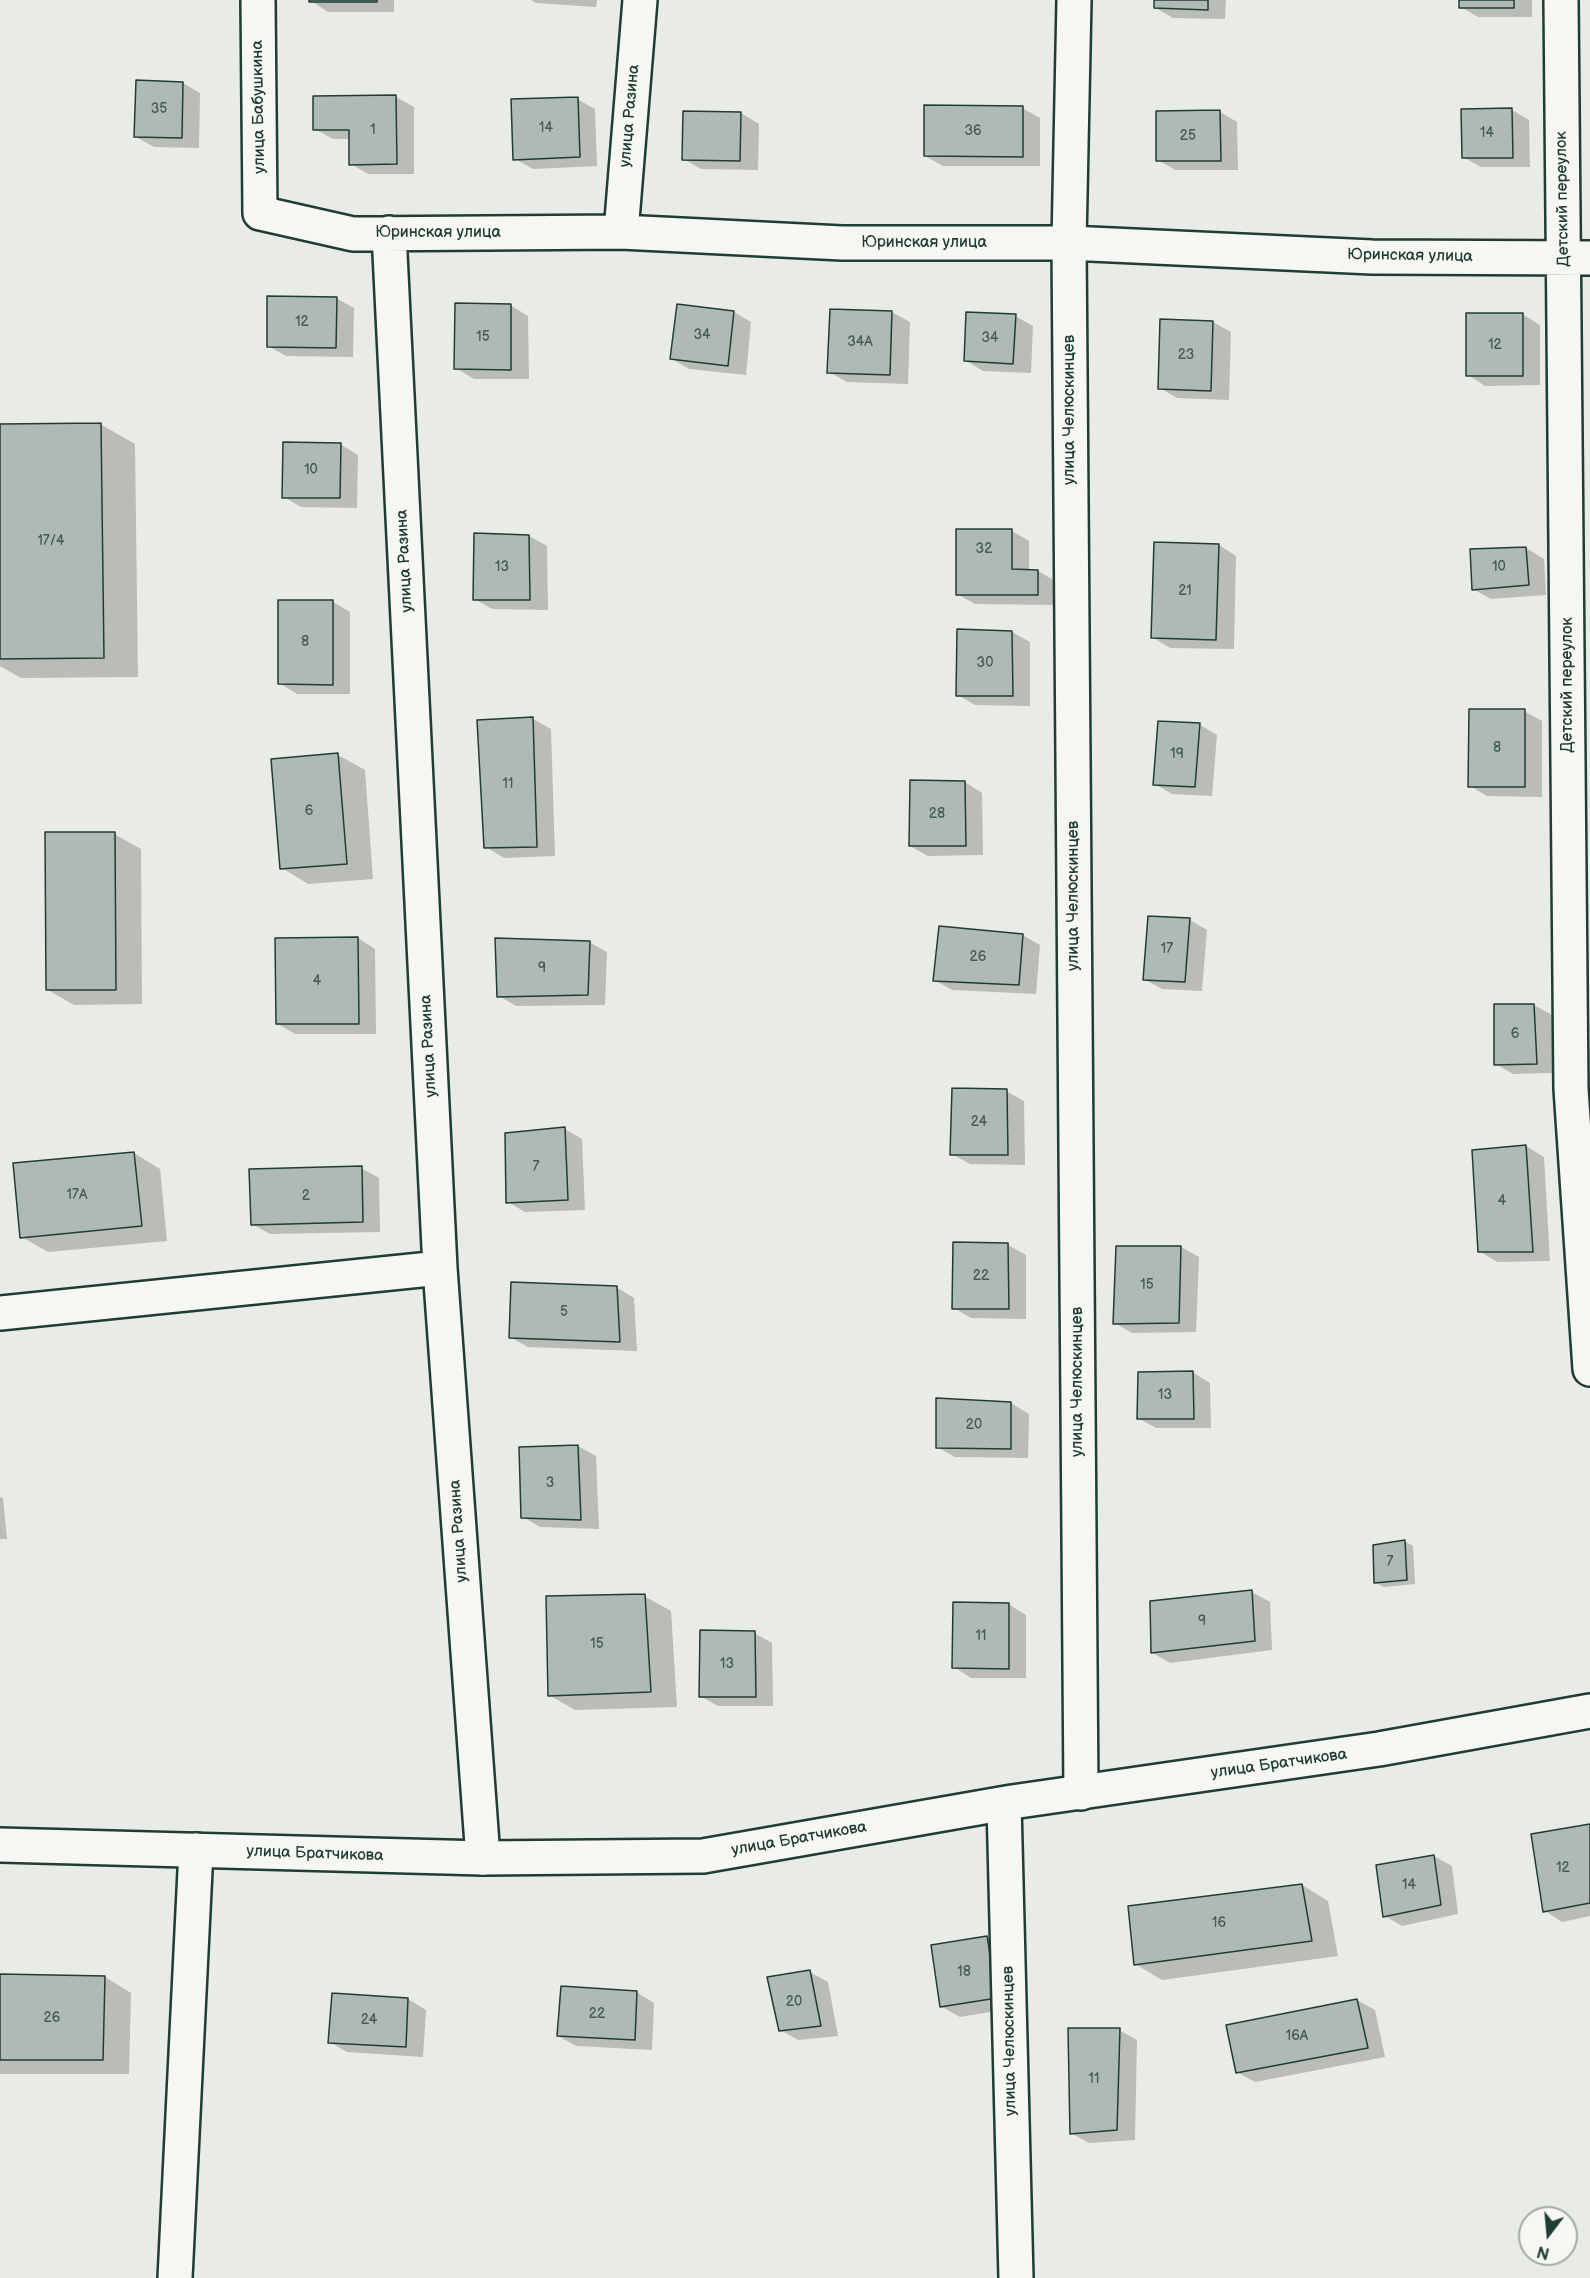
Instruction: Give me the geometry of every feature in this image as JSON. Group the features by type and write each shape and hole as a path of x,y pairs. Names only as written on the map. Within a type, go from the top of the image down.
{"street":[{"name":"улица Бабушкина","path":"258,0 260,213"},
{"name":"улица Разина","path":"621,232 640,0"},
{"name":"улица Челюскинцев","path":"1074,0 1069,243 1081,1792"},
{"name":"Детский переулок","path":"1561,0 1577,258 1571,1089 1590,1369"},
{"name":"Юринская улица","path":"260,213 353,234 621,232 842,243 1069,243 1372,256 1577,258"},
{"name":"улица Разина","path":"389,233 440,1268 483,1858"},
{"path":"0,1312 440,1268"},
{"name":"улица Братчикова","path":"0,1845 483,1858 703,1856 1004,1804 1379,1749 1590,1711"},
{"name":"улица Челюскинцев","path":"1004,1804 1016,2278"},
{"path":"175,2278 196,1850"}],"building":[{"path":"309,0 377,0 377,2 309,2"},
{"path":"1154,0 1208,0 1208,10 1154,8"},
{"path":"1459,0 1514,0 1514,8 1459,8"},
{"path":"136,80 183,82 182,138 134,137"},
{"path":"396,95 397,164 349,165 349,130 313,130 313,96"},
{"path":"578,97 580,157 513,160 511,99"},
{"path":"924,105 1023,106 1023,157 924,156"},
{"path":"1512,108 1513,158 1462,158 1461,109"},
{"path":"1220,110 1221,161 1156,161 1156,111"},
{"path":"683,111 741,112 740,161 682,160"},
{"path":"267,296 337,297 336,348 267,347"},
{"path":"455,303 511,304 511,370 454,369"},
{"path":"677,304 734,311 728,366 670,359"},
{"path":"830,309 892,311 890,375 827,373"},
{"path":"966,312 1016,314 1013,364 964,361"},
{"path":"1466,313 1523,313 1523,376 1466,376"},
{"path":"1160,319 1213,321 1211,391 1158,389"},
{"path":"101,423 104,658 0,659 0,424"},
{"path":"283,442 341,443 340,498 282,498"},
{"path":"956,529 1012,529 1012,569 1038,570 1038,595 956,595"},
{"path":"474,533 529,535 530,600 473,600"},
{"path":"1154,542 1219,544 1216,640 1151,638"},
{"path":"1526,547 1529,585 1472,590 1470,549"},
{"path":"278,600 333,600 333,685 278,684"},
{"path":"957,629 1012,631 1013,696 956,696"},
{"path":"1469,709 1525,709 1525,787 1468,787"},
{"path":"533,717 537,847 484,848 477,720"},
{"path":"1158,721 1200,723 1195,787 1153,785"},
{"path":"338,753 347,864 280,869 271,759"},
{"path":"910,780 965,781 966,846 909,846"},
{"path":"45,832 115,832 116,990 46,990"},
{"path":"1148,916 1190,918 1185,982 1143,980"},
{"path":"939,926 1023,934 1019,985 933,981"},
{"path":"358,937 359,1024 276,1024 275,938"},
{"path":"495,938 590,941 588,995 497,997"},
{"path":"1494,1004 1534,1004 1537,1064 1494,1065"},
{"path":"952,1088 1007,1089 1008,1155 950,1155"},
{"path":"565,1127 568,1200 506,1203 505,1133"},
{"path":"1526,1145 1533,1252 1478,1252 1472,1150"},
{"path":"134,1152 142,1226 20,1238 13,1163"},
{"path":"362,1166 363,1222 251,1225 249,1169"},
{"path":"953,1242 1008,1243 1009,1309 952,1309"},
{"path":"1116,1246 1181,1246 1179,1323 1113,1324"},
{"path":"511,1282 617,1286 620,1342 509,1338"},
{"path":"1193,1371 1194,1419 1137,1419 1138,1372"},
{"path":"936,1398 1011,1402 1011,1449 936,1448"},
{"path":"578,1445 581,1520 521,1518 519,1447"},
{"path":"1405,1540 1407,1580 1374,1583 1373,1545"},
{"path":"1252,1590 1255,1641 1151,1653 1150,1601"},
{"path":"645,1594 651,1692 548,1696 546,1596"},
{"path":"953,1602 1009,1603 1009,1669 952,1668"},
{"path":"700,1630 755,1631 756,1697 699,1697"},
{"path":"1590,1824 1590,1903 1543,1912 1531,1834"},
{"path":"1434,1855 1441,1905 1383,1917 1376,1865"},
{"path":"1302,1884 1312,1941 1134,1965 1128,1906"},
{"path":"987,1936 997,1998 940,2007 931,1945"},
{"path":"810,1970 821,2026 779,2031 767,1977"},
{"path":"0,1974 105,1976 103,2060 0,2060"},
{"path":"561,1986 637,1991 635,2040 557,2036"},
{"path":"332,1993 408,1998 406,2047 328,2043"},
{"path":"1357,1999 1368,2048 1236,2073 1226,2025"},
{"path":"1068,2028 1120,2028 1117,2130 1070,2134"}]}
